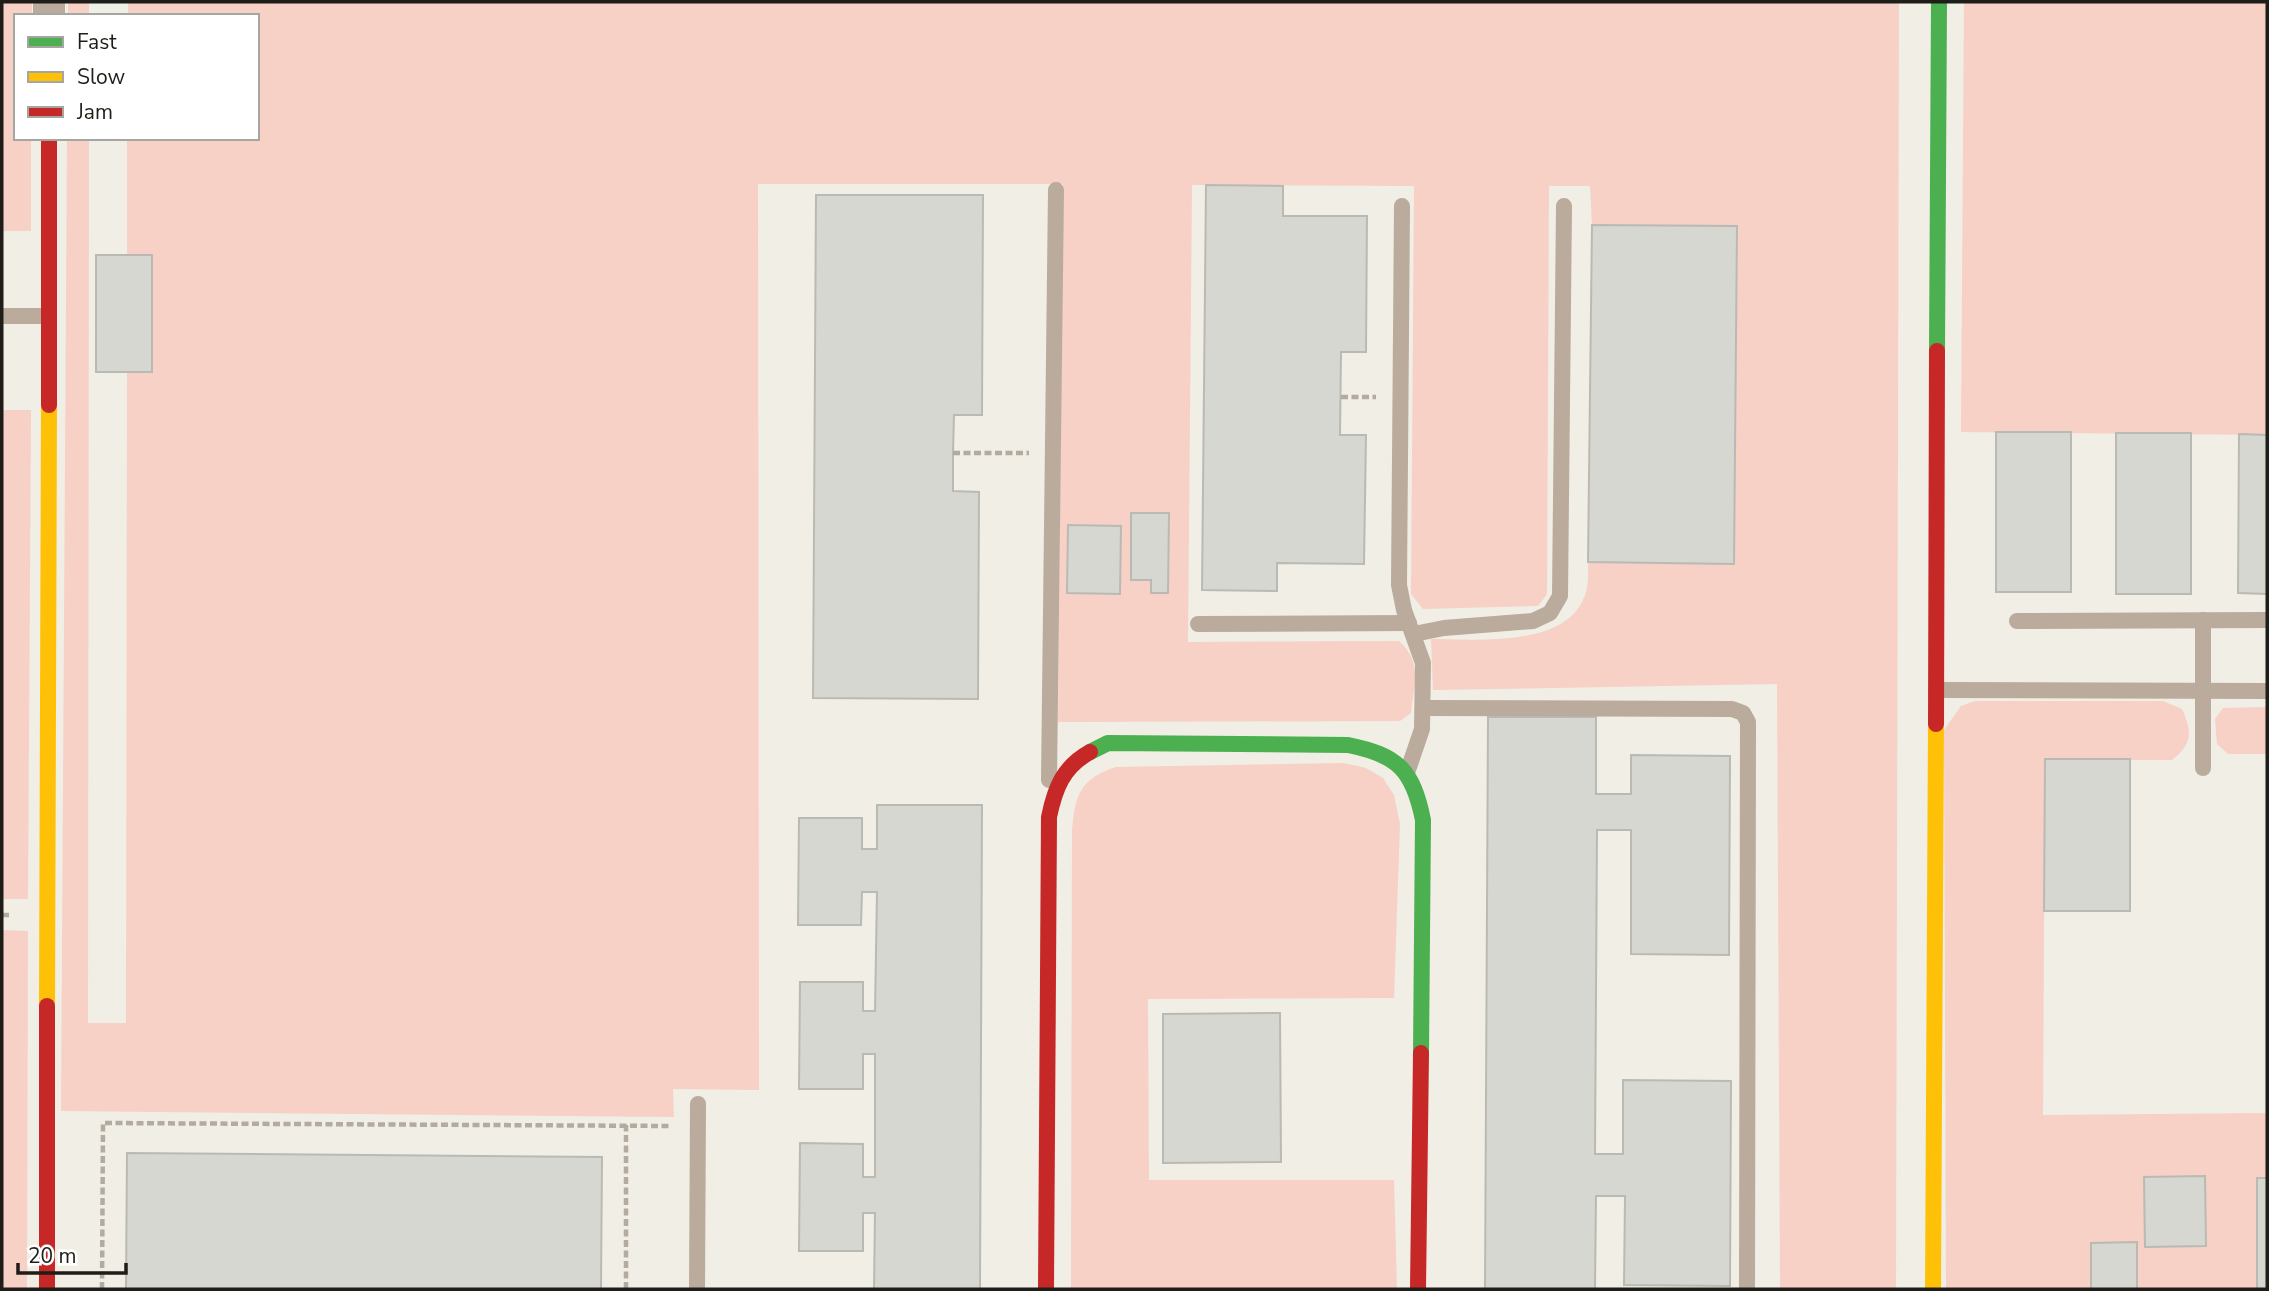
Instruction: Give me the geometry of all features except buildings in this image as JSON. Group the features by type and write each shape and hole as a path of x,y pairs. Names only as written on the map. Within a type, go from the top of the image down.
{"street":[{"path":"1933,1289 1939,2"},
{"path":"47,1289 49,140"},
{"path":"1046,1289 1049,817 1055,787 1068,767 1085,754 1108,743 1348,745 1373,749 1393,758 1418,791 1423,820 1418,1289"}],"lane":[{"path":"1049,817 1056,190"},
{"path":"1402,205 1399,585 1404,610 1423,663 1422,729 1406,772"},
{"path":"1198,624 1444,628 1533,621 1550,614 1560,596 1563,206"},
{"path":"2,316 48,316"},
{"path":"2203,620 2203,768"},
{"path":"2017,621 2267,620"},
{"path":"1936,690 2267,691"},
{"path":"1423,708 1732,709 1743,713 1748,722 1747,1289"},
{"path":"696,1289 698,1104"}],"path":[{"path":"953,453 1053,453"},
{"path":"102,1289 103,1123 698,1126"},
{"path":"626,1125 626,1289"}],"shaded area":[{"path":"2,2 32,2 32,14 14,14 14,140 31,140 31,231 2,231"},
{"path":"68,2 89,2 89,14 68,14"},
{"path":"128,2 1899,2 1896,1289 1780,1289 1777,684 1433,690 1431,639 1515,638 1556,626 1572,615 1583,600 1587,586 1588,562 1734,563 1737,226 1592,225 1590,186 1549,186 1547,594 1538,606 1423,609 1411,594 1414,186 1192,185 1188,642 1399,641 1407,649 1414,666 1411,713 1400,721 1058,722 1063,184 758,184 759,1090 673,1089 674,1117 61,1111 67,140 89,140 88,1023 126,1023 127,372 152,372 152,256 127,255 127,140 259,140 259,14 128,14"},
{"path":"1964,2 2267,2 2267,435 1961,432"},
{"path":"2,410 31,410 28,899 2,899"},
{"path":"1975,701 2163,701 2182,709 2188,724 2189,737 2184,748 2172,760 2045,760 2043,1115 2267,1113 2267,1289 1946,1289 1944,730 1961,706"},
{"path":"2267,707 2267,754 2228,754 2217,744 2215,719 2223,708"},
{"path":"1344,763 1366,768 1383,778 1394,795 1400,824 1394,998 1148,999 1149,1180 1394,1180 1397,1289 1071,1289 1072,832 1081,790 1094,777 1116,767"},
{"path":"2,930 28,931 27,1289 2,1289"}],"traffic: fast":[{"path":"1937,351 1939,2"},
{"path":"1090,752 1108,743 1348,745 1379,754 1400,768 1414,789 1423,820 1421,1053"}],"traffic: slow":[{"path":"47,1006 49,405"},
{"path":"1933,1289 1936,724"}],"traffic: jam":[{"path":"49,140 49,405"},
{"path":"1936,724 1937,351"},
{"path":"1046,1289 1049,817 1062,779 1073,764 1090,752"},
{"path":"47,1006 47,1289"},
{"path":"1418,1289 1421,1053"}]}
